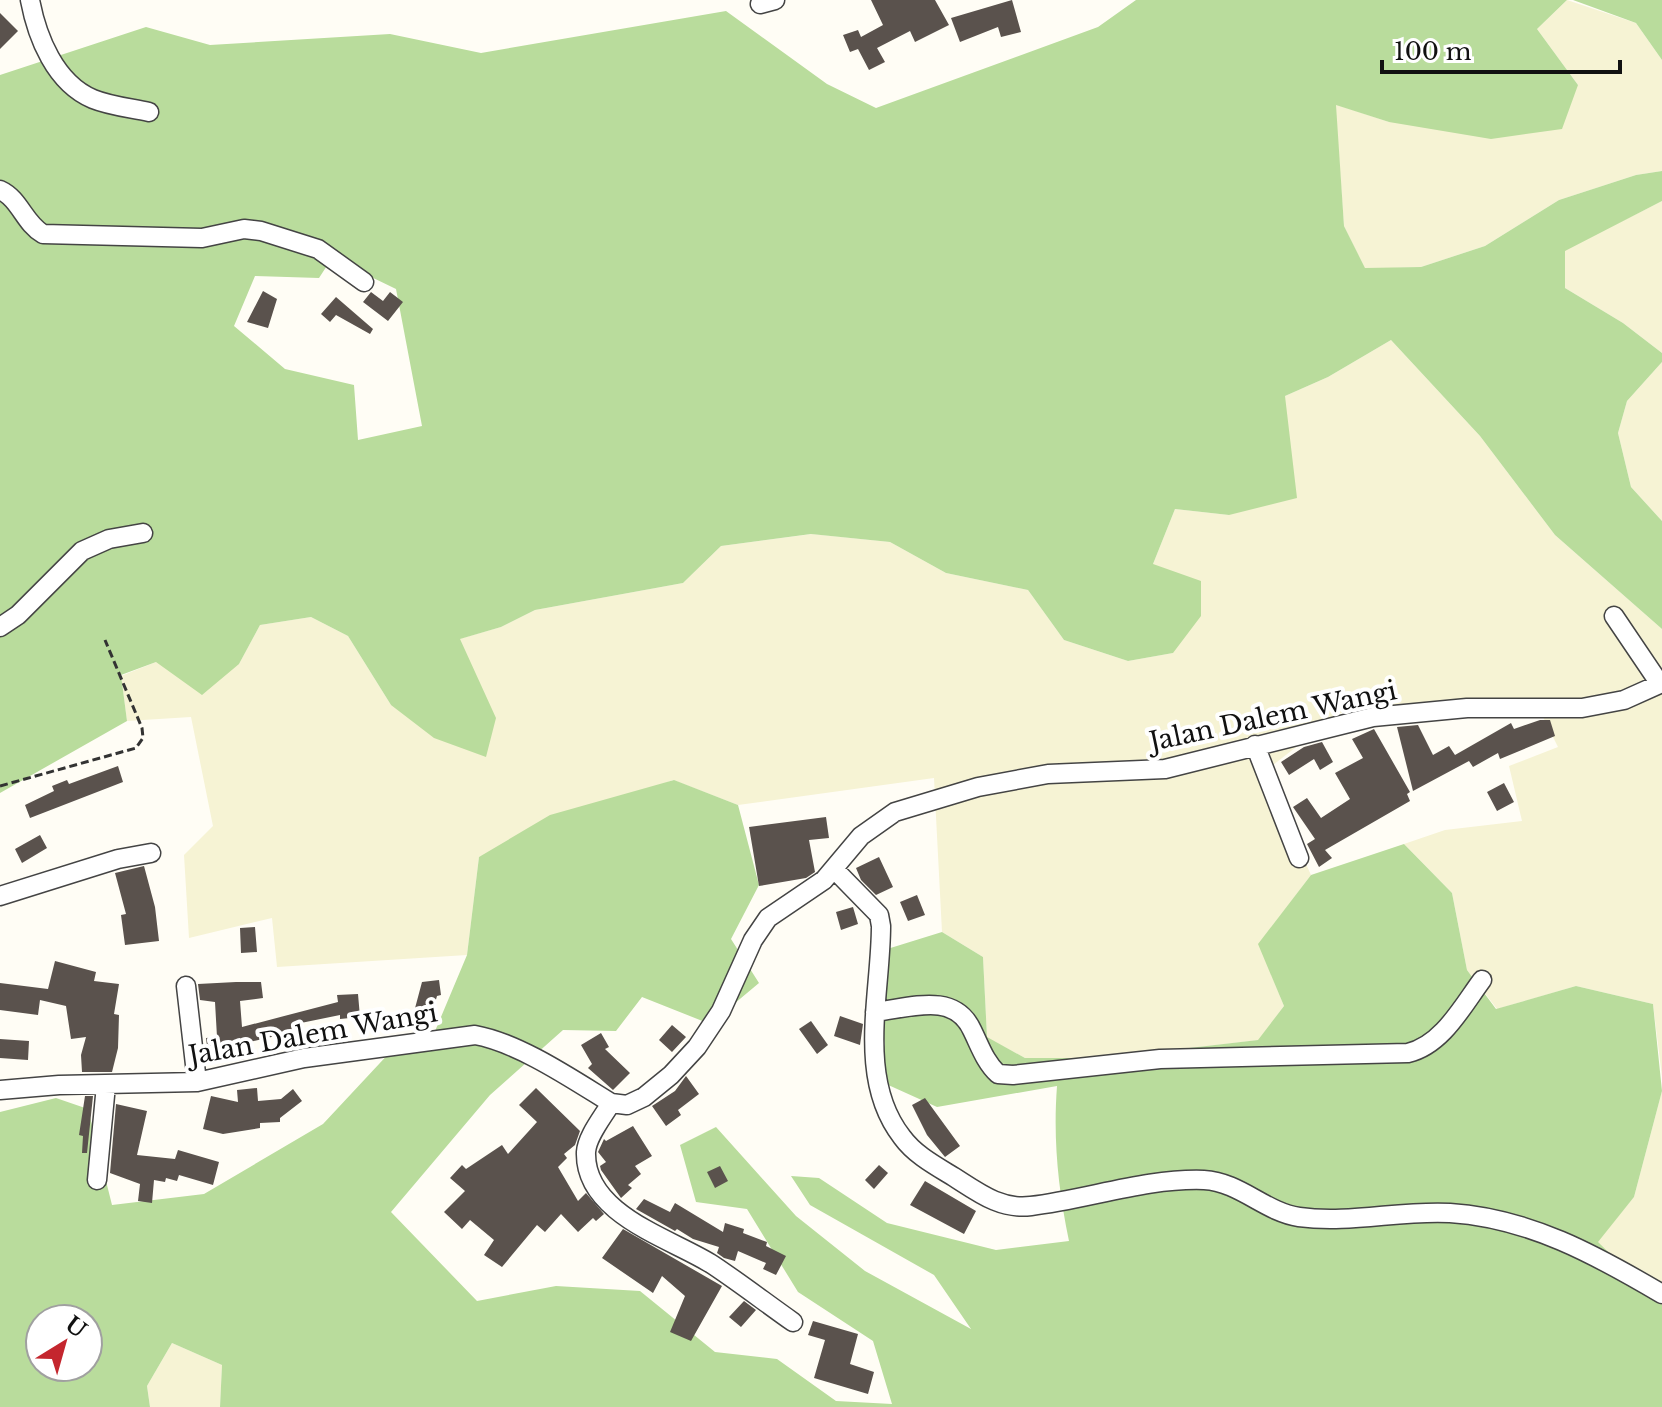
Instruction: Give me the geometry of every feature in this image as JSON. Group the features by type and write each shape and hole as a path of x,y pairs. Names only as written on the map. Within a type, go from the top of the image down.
{"street":[{"path":"30,0 35,23 53,62 67,82 92,99 149,112"},
{"path":"0,190 14,200 32,228 43,234 202,238 244,229 261,231 318,249 364,282"},
{"path":"0,627 18,615 82,551 109,539 143,533"},
{"path":"1614,616 1661,684"},
{"name":"Jalan Dalem Wangi","path":"0,1090 197,1082 304,1058 475,1035 495,1038 611,1103 627,1105 644,1097 671,1075 697,1047 721,1011 753,940 768,918 835,870 861,836 895,812 978,787 1048,774 1165,769 1373,717 1423,711 1604,705 1661,684"},
{"path":"1255,745 1299,858"},
{"path":"0,896 118,859 151,853"},
{"path":"835,870 879,915 881,947 875,1012 875,1069 887,1115 902,1139 922,1158 1007,1206 1029,1207 1138,1186 1207,1180 1236,1188 1270,1209 1297,1217 1330,1219 1449,1213 1514,1223 1592,1252 1662,1294"},
{"path":"875,1012 940,1004 956,1008 970,1025 988,1065 998,1074 1013,1075 1160,1059 1408,1053 1425,1049 1437,1038 1482,980"},
{"path":"186,986 197,1082"},
{"path":"97,1180 106,1085"},
{"path":"611,1103 586,1149 588,1168 610,1202 649,1234 711,1264 793,1322"}],"path":[{"path":"0,786 136,748 143,738 105,640"}],"shaded area":[{"path":"1567,0 1636,23 1662,60 1662,171 1636,175 1559,200 1485,246 1421,267 1365,269 1344,226 1335,104 1389,122 1578,85 1537,29"},
{"path":"1662,201 1662,353 1623,323 1565,288 1565,250"},
{"path":"1391,340 1480,436 1555,535 1662,629 1662,1077 1653,1004 1576,986 1497,1009 1467,970 1452,893 1404,844 1445,830 1522,821 1509,766 1558,747 1539,709 1478,704 1340,713 1264,772 1311,875 1259,944 1284,1006 1259,1040 1103,1058 1025,1058 987,1038 983,957 942,932 934,778 738,805 673,780 479,857 467,955 277,967 272,918 189,938 184,855 213,826 191,717 127,721 121,676 156,662 239,664 260,625 311,617 348,636 391,705 475,678 459,639 501,627 535,610 683,583 721,546 812,534 890,542 946,573 1028,590 1064,640 1128,661 1173,653 1153,564 1175,509 1229,515 1285,396 1328,377"},
{"path":"1662,362 1662,521 1631,487 1618,433 1627,401"},
{"path":"1662,1091 1662,1305 1597,1242 1634,1197"},
{"path":"172,1343 222,1365 220,1407 150,1407 147,1386"}],"green space":[{"path":"1136,0 1567,0 1537,29 1578,85 1562,129 1491,139 1389,122 1336,105 1344,226 1365,268 1421,267 1485,246 1559,200 1636,175 1662,171 1662,201 1565,251 1565,288 1623,323 1662,353 1662,362 1627,401 1618,433 1631,487 1662,521 1662,629 1555,535 1480,436 1391,340 1328,377 1285,396 1297,498 1229,515 1175,509 1153,564 1201,581 1201,616 1173,653 1128,661 1064,640 1028,590 946,573 890,542 811,534 721,546 683,583 535,610 501,627 460,639 496,718 486,757 434,738 391,705 348,636 311,617 260,625 239,664 202,695 156,662 121,675 127,721 0,793 0,75 146,27 210,45 390,34 481,53 726,11 827,84 876,108 1098,27","holes":["332,258 396,289 422,426 358,440 354,385 285,369 234,326 255,276 319,278"]},
{"path":"1573,0 1662,0 1662,60 1636,23"},
{"path":"674,780 738,805 759,885 731,939 759,983 710,1024 642,997 616,1031 563,1030 490,1095 391,1212 477,1301 556,1286 640,1291 715,1352 777,1359 836,1401 892,1404 873,1341 798,1292 747,1209 696,1202 680,1145 716,1127 796,1216 865,1271 971,1329 934,1275 810,1205 791,1176 819,1178 887,1223 996,1250 1069,1241 1057,1164 1057,1086 937,1107 875,1079 885,1044 876,996 884,950 942,932 983,957 987,1037 1025,1058 1103,1058 1258,1040 1284,1006 1258,944 1311,875 1404,844 1452,893 1467,970 1496,1009 1576,986 1653,1004 1662,1091 1634,1197 1598,1242 1662,1305 1662,1407 220,1407 222,1365 172,1343 147,1386 150,1407 0,1407 0,1112 56,1098 88,1109 112,1205 204,1194 323,1124 393,1049 433,1036 467,955 479,857 550,815"}],"building":[{"path":"871,0 935,0 949,25 915,42 910,31 877,48 885,62 869,70 858,49 850,52 843,35 858,30 861,37 883,25"},
{"path":"1012,0 1021,32 1001,37 998,27 960,42 951,18"},
{"path":"0,13 18,31 0,49"},
{"path":"263,291 277,299 268,328 247,322"},
{"path":"371,292 383,301 390,292 403,302 388,321 363,302"},
{"path":"336,297 373,329 370,334 336,315 330,322 321,314"},
{"path":"1540,720 1550,720 1555,736 1500,759 1498,753 1473,767 1469,761 1413,791 1397,727 1418,725 1433,755 1449,746 1455,755 1511,723 1514,729"},
{"path":"1374,729 1410,792 1407,794 1410,801 1325,850 1332,858 1319,867 1307,844 1315,839 1293,807 1307,798 1321,818 1350,799 1335,773 1363,758 1352,739"},
{"path":"1322,742 1333,762 1320,770 1314,759 1289,775 1281,762 1304,747"},
{"path":"118,766 123,782 30,818 25,805 54,791 52,786 67,780 69,784"},
{"path":"1504,783 1514,802 1497,811 1487,792"},
{"path":"826,817 829,838 809,840 815,872 806,878 759,886 749,827"},
{"path":"40,835 47,848 22,863 15,849"},
{"path":"879,857 893,887 876,895 861,880 856,868"},
{"path":"144,866 155,907 159,941 125,945 121,915 126,914 115,873"},
{"path":"917,895 925,915 908,921 900,902"},
{"path":"853,907 858,924 841,930 836,912"},
{"path":"255,927 257,952 241,953 240,928"},
{"path":"55,961 96,972 94,981 119,984 114,1014 119,1015 118,1048 112,1072 82,1072 81,1055 86,1037 71,1039 66,1006 40,1000 38,1015 0,1010 0,983 48,989"},
{"path":"439,980 441,995 437,996 431,1017 414,1012 422,982"},
{"path":"261,982 263,998 240,1001 242,1027 338,1002 337,995 358,994 360,1017 340,1019 340,1015 296,1024 297,1027 280,1035 245,1043 252,1055 245,1059 209,1063 206,1038 217,1037 215,1002 200,1000 198,984"},
{"path":"840,1016 863,1024 860,1045 834,1036"},
{"path":"811,1021 828,1045 817,1054 799,1029"},
{"path":"672,1025 686,1037 672,1052 659,1040"},
{"path":"601,1033 609,1047 605,1049 630,1073 613,1090 588,1068 592,1064 581,1045"},
{"path":"0,1039 29,1041 28,1060 0,1058"},
{"path":"686,1076 699,1094 678,1110 681,1115 666,1126 652,1106 675,1091"},
{"path":"257,1088 258,1101 281,1099 293,1089 302,1101 280,1118 280,1122 260,1123 260,1128 223,1134 203,1129 211,1096 238,1102 237,1090"},
{"path":"536,1088 580,1131 575,1145 564,1154 567,1158 558,1167 578,1201 586,1193 604,1214 596,1221 593,1218 578,1232 561,1214 545,1232 537,1225 502,1267 484,1255 494,1240 470,1220 462,1229 444,1212 465,1191 450,1178 462,1165 466,1169 502,1145 508,1154 537,1122 519,1105"},
{"path":"85,1096 93,1096 87,1153 82,1153 83,1136 79,1135"},
{"path":"925,1098 960,1146 945,1157 927,1135 912,1105"},
{"path":"116,1104 147,1111 137,1155 175,1159 178,1150 219,1162 213,1185 179,1175 177,1181 166,1178 165,1182 154,1180 152,1203 138,1201 140,1184 110,1173"},
{"path":"633,1126 652,1156 635,1166 641,1174 628,1185 632,1188 621,1198 601,1170 600,1166 606,1162 598,1152 604,1139 606,1141"},
{"path":"879,1165 888,1173 874,1189 865,1180"},
{"path":"720,1166 728,1181 715,1188 707,1172"},
{"path":"925,1181 976,1211 964,1234 910,1205"},
{"path":"644,1199 670,1212 675,1203 723,1232 725,1223 744,1229 743,1233 767,1242 766,1246 786,1256 776,1275 763,1269 766,1263 738,1251 735,1261 724,1258 717,1253 719,1247 693,1239 677,1229 675,1231 636,1209"},
{"path":"623,1229 722,1286 691,1341 670,1332 685,1296 662,1276 653,1293 602,1258"},
{"path":"744,1301 756,1310 741,1327 729,1317"},
{"path":"813,1321 858,1334 850,1364 874,1372 868,1394 814,1378 825,1340 808,1335"}]}
